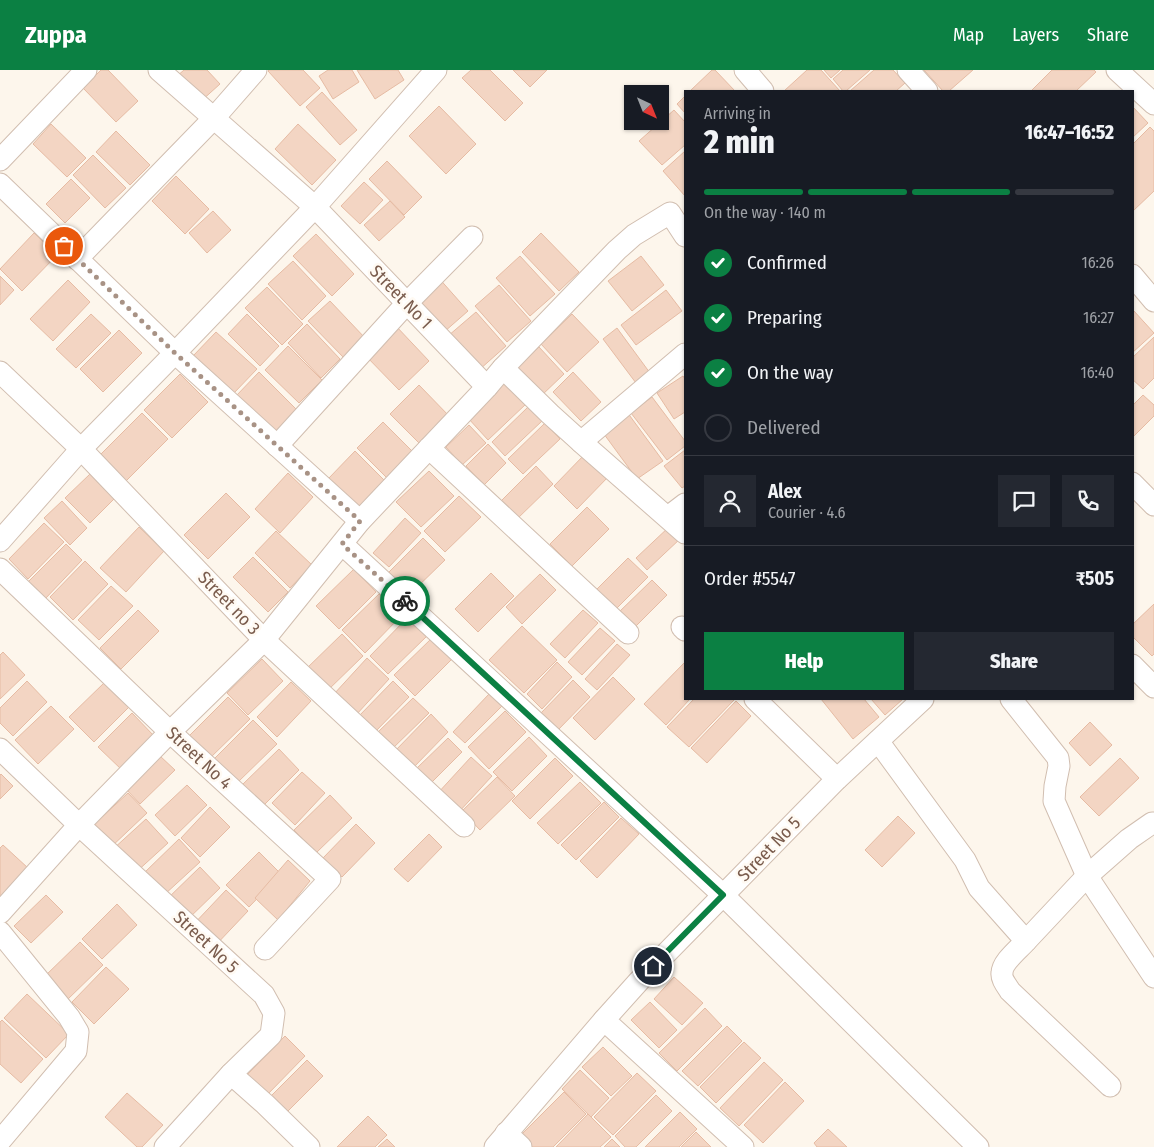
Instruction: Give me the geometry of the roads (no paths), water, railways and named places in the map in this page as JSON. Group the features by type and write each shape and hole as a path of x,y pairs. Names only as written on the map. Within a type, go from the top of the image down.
{"street":[{"path":"0,160 86,70"},
{"name":"Street No 1","path":"159,70 315,207 487,387"},
{"path":"77,259 214,118 256,70"},
{"path":"745,70 762,90"},
{"path":"908,70 926,90"},
{"path":"1116,70 1154,104"},
{"path":"0,541 81,449 315,207 425,75"},
{"path":"0,184 175,353 360,521"},
{"path":"0,913 79,825 264,640 360,521 616,250 634,235 670,213 684,234"},
{"path":"277,446 407,303 472,238"},
{"path":"1134,277 1154,301"},
{"path":"581,442 684,355"},
{"path":"503,368 550,414 684,532"},
{"name":"Street no 3","path":"0,372 81,449 264,640 464,826"},
{"path":"429,448 628,633"},
{"path":"668,516 684,505"},
{"path":"342,544 723,895 978,1147"},
{"name":"Street No 4","path":"0,569 170,732 330,879 265,949"},
{"path":"1134,667 1154,687"},
{"path":"756,700 836,779"},
{"name":"Street No 5","path":"507,1142 604,1020 639,981 836,779 922,700"},
{"path":"1012,700 1058,758 1059,766 1054,801 1086,876 1154,977"},
{"path":"878,741 965,860 979,888 1026,941"},
{"name":"Street No 5","path":"0,749 79,825 264,995 274,1013 271,1035 231,1074 165,1147"},
{"path":"1110,1086 1010,991 1002,973 1006,962 1086,876 1129,839 1152,822 1154,823"},
{"path":"0,932 69,1017 78,1032 76,1051 0,1141"},
{"path":"604,1020 743,1147"},
{"path":"231,1074 309,1147"}]}
